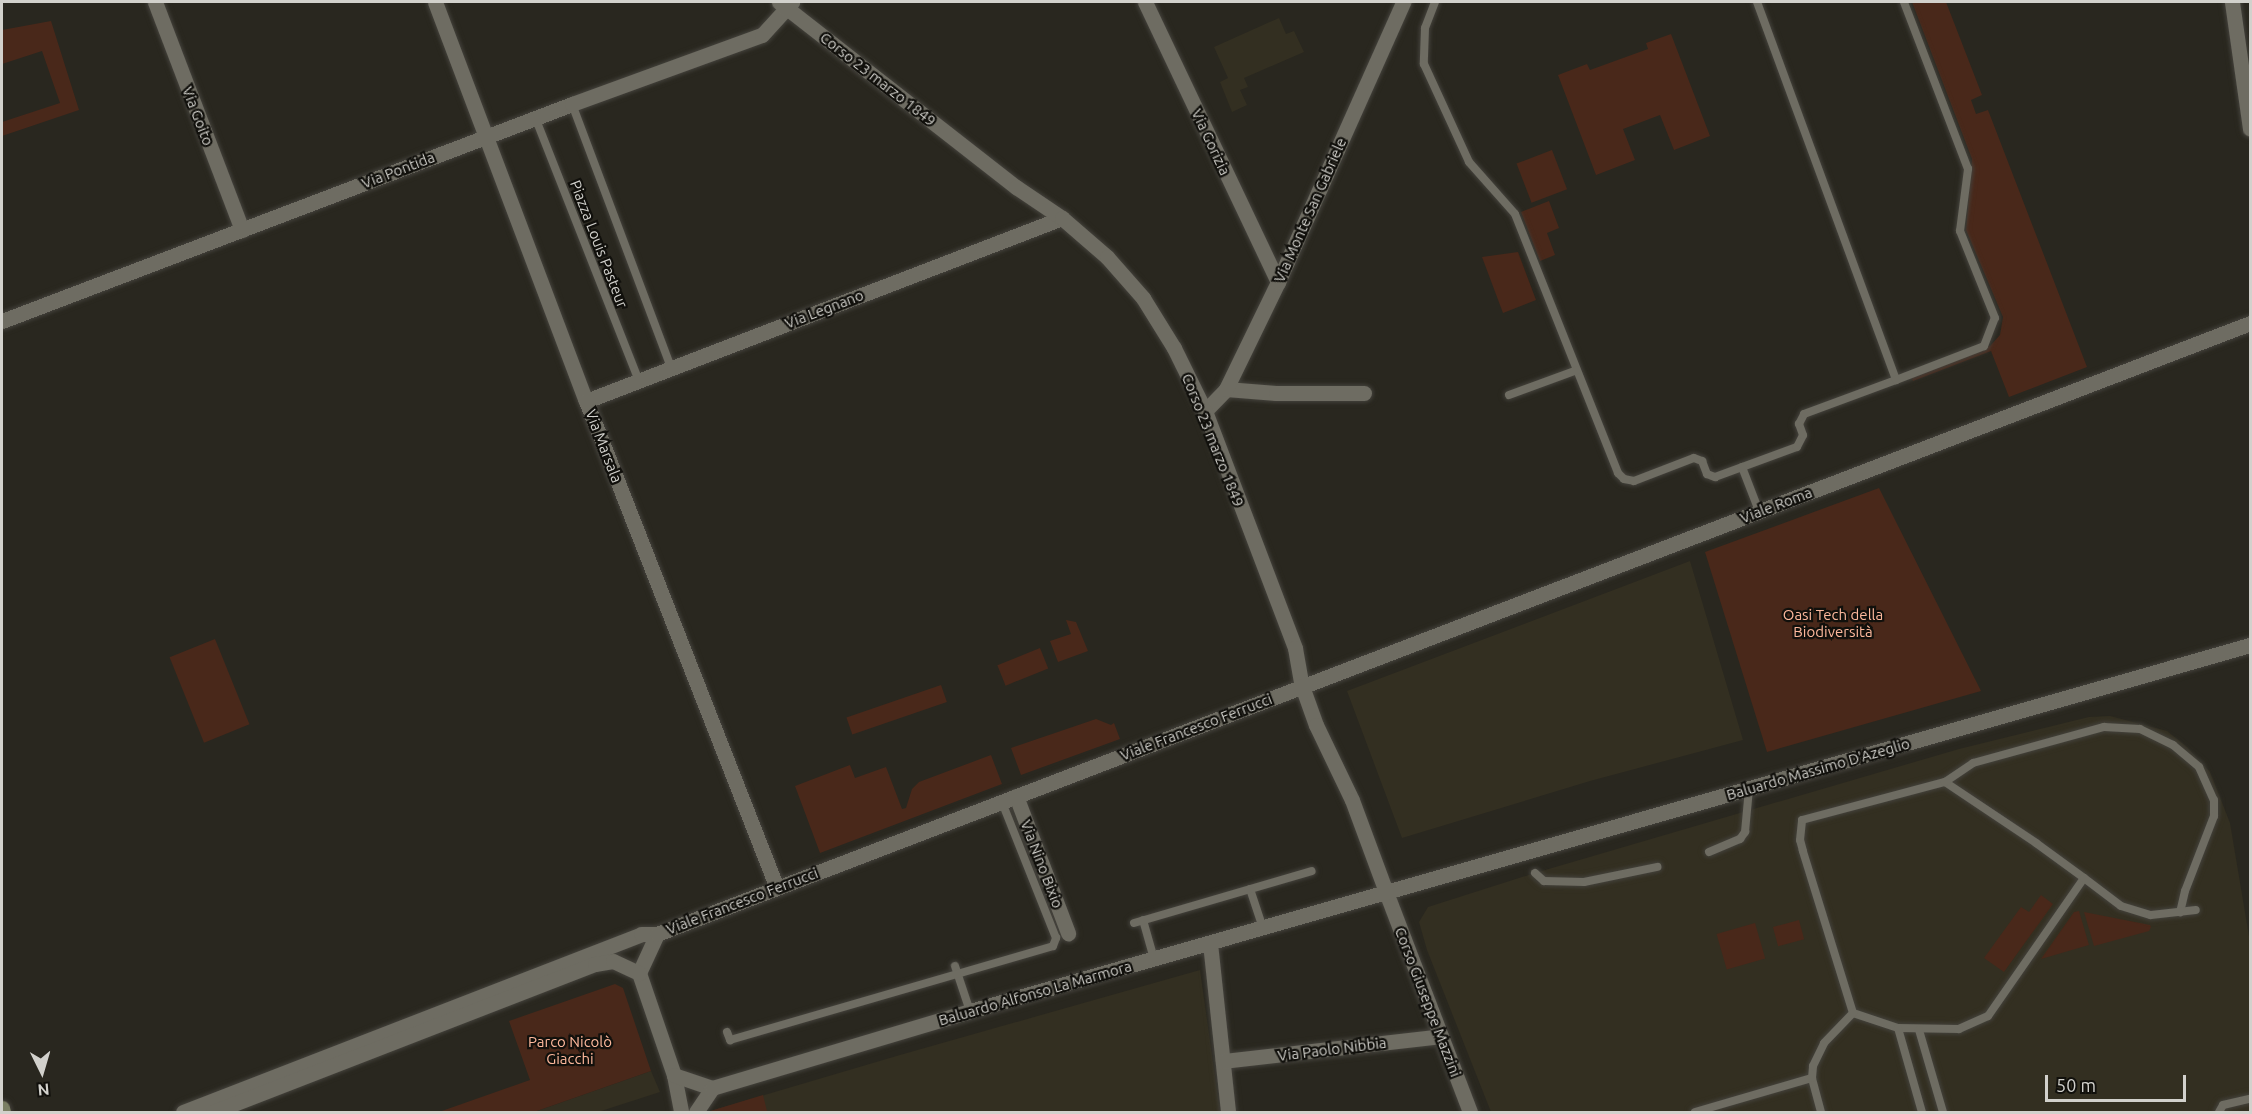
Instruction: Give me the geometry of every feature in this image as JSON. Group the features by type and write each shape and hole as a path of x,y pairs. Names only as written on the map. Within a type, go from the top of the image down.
{"main road":[{"path":"2,1108 3,1113"}],"street":[{"name":"Via Goito","path":"154,2 242,230"},
{"name":"Via Marsala","path":"435,2 488,135 586,401 777,888"},
{"name":"Via Gorizia","path":"1145,2 1278,282"},
{"name":"Via Monte San Gabriele","path":"1205,411 1226,389 1278,282 1403,2"},
{"path":"2232,2 2250,129"},
{"name":"Via Pontida","path":"2,321 535,117 762,35 786,4"},
{"name":"Corso 23 marzo 1849","path":"786,4 1016,187 1062,218 1107,257 1143,298 1174,348 1205,411 1295,648 1302,686 1316,725 1352,800 1386,892"},
{"name":"Via Legnano","path":"586,401 1062,218"},
{"name":"Viale Roma","path":"1302,686 2250,323"},
{"path":"1226,389 1276,393 1364,393"},
{"name":"Baluardo Massimo D'Azeglio","path":"1386,892 2250,645"},
{"name":"Viale Francesco Ferrucci","path":"183,1113 641,934 657,934 1302,686"},
{"name":"Via Nino Bixio","path":"1009,799 1068,933"},
{"name":"Baluardo Alfonso La Marmora","path":"712,1088 970,1011 1386,892"},
{"name":"Corso Giuseppe Mazzini","path":"1386,892 1470,1113"},
{"path":"657,934 639,973 674,1075 680,1105"},
{"path":"1210,943 1228,1113"},
{"path":"213,1113 596,964 613,961 639,973"},
{"name":"Via Paolo Nibbia","path":"1223,1061 1441,1036"},
{"path":"674,1075 712,1088 696,1113"}],"lane":[{"path":"1435,2 1425,28 1424,64 1469,162 1515,214 1618,473 1624,479 1634,481 1694,458 1702,461 1707,474 1715,477 1797,447 1803,435 1799,424 1804,414 1984,346 1995,318 1960,231 1968,169 1904,2"},
{"path":"1758,2 1896,380"},
{"name":"Piazza Louis Pasteur","path":"572,104 671,368"},
{"name":"Piazza Louis Pasteur","path":"535,117 639,381"},
{"path":"1509,395 1577,370"},
{"path":"1742,467 1759,511"},
{"path":"1853,1013 1800,840 1802,820 1945,782 1973,763 2104,727 2140,729 2173,745 2199,766 2214,800 2214,816 2185,891 2180,912"},
{"path":"1945,782 2036,843 2121,906 2151,915 2196,910"},
{"path":"1709,852 1740,839 1745,832 1749,789"},
{"path":"727,1032 730,1040 956,970 1053,946 1055,942 1009,799"},
{"path":"1535,873 1544,881 1574,883 1657,867"},
{"path":"1154,958 1139,921 1312,871"},
{"path":"1853,1013 1898,1028 1919,1030 1959,1029 1988,1017 2084,879"},
{"path":"1250,889 1263,928"},
{"path":"956,970 970,1011"},
{"path":"1821,1113 1812,1078 1813,1066 1824,1043 1853,1013"},
{"path":"1898,1028 1922,1113"},
{"path":"1919,1030 1944,1113"},
{"path":"1695,1113 1812,1078"},
{"path":"2219,1113 2223,1105 2250,1099"}],"shaded area":[{"path":"1279,18 1286,34 1294,31 1304,52 1244,78 1248,87 1240,90 1247,105 1232,112 1220,82 1228,78 1214,47"},
{"path":"1690,561 1743,740 1590,781 1402,838 1347,691"},
{"path":"2110,716 2167,731 2187,747 2210,772 2230,823 2250,942 2250,1112 1491,1112 1427,950 1419,922 1428,907 1535,873 1959,749 2089,717"},
{"path":"1200,970 1220,1112 707,1112 900,1055"},
{"path":"651,1071 660,1092 598,1112 534,1112"}],"green space":[{"path":"1912,2 1946,2 1982,95 1971,100 1976,114 1988,110 2087,367 2009,397 1991,351 1913,381 1911,377 1990,346 2000,335 2003,317 1966,230 1972,159"},
{"path":"51,21 79,110 2,136 2,122 60,103 42,51 2,64 2,30"},
{"path":"1671,34 1710,136 1674,150 1660,115 1623,129 1635,160 1596,175 1558,75 1587,64 1590,70 1648,49 1646,43"},
{"path":"1552,150 1567,189 1532,203 1517,164"},
{"path":"1549,201 1559,228 1547,233 1555,255 1540,261 1521,212"},
{"path":"1518,252 1536,300 1503,313 1482,257"},
{"name":"Oasi Tech della Biodiversità","path":"1879,488 1981,691 1767,752 1705,552"},
{"path":"1066,620 1076,622 1088,651 1058,662 1050,641 1071,634"},
{"path":"215,639 249,724 204,743 170,657"},
{"path":"1040,648 1048,668 1006,686 997,665"},
{"path":"941,685 947,702 852,735 846,718"},
{"path":"1096,719 1111,725 1114,723 1120,739 1021,775 1011,748"},
{"path":"991,755 1002,784 820,853 795,786 850,765 855,778 886,767 902,809 906,808 912,789 919,782"},
{"path":"2041,895 2053,904 2004,972 1984,958 2021,907 2029,912"},
{"path":"2079,911 2089,945 2041,959 2074,912"},
{"path":"2084,912 2151,927 2149,931 2094,946"},
{"path":"1799,920 1804,939 1778,946 1773,927"},
{"path":"1755,923 1765,959 1727,970 1717,934"},
{"name":"Parco Nicolò Giacchi","path":"615,984 623,988 651,1071 534,1112 439,1112 530,1080 509,1021"},
{"path":"763,1095 767,1111 707,1112"}]}
